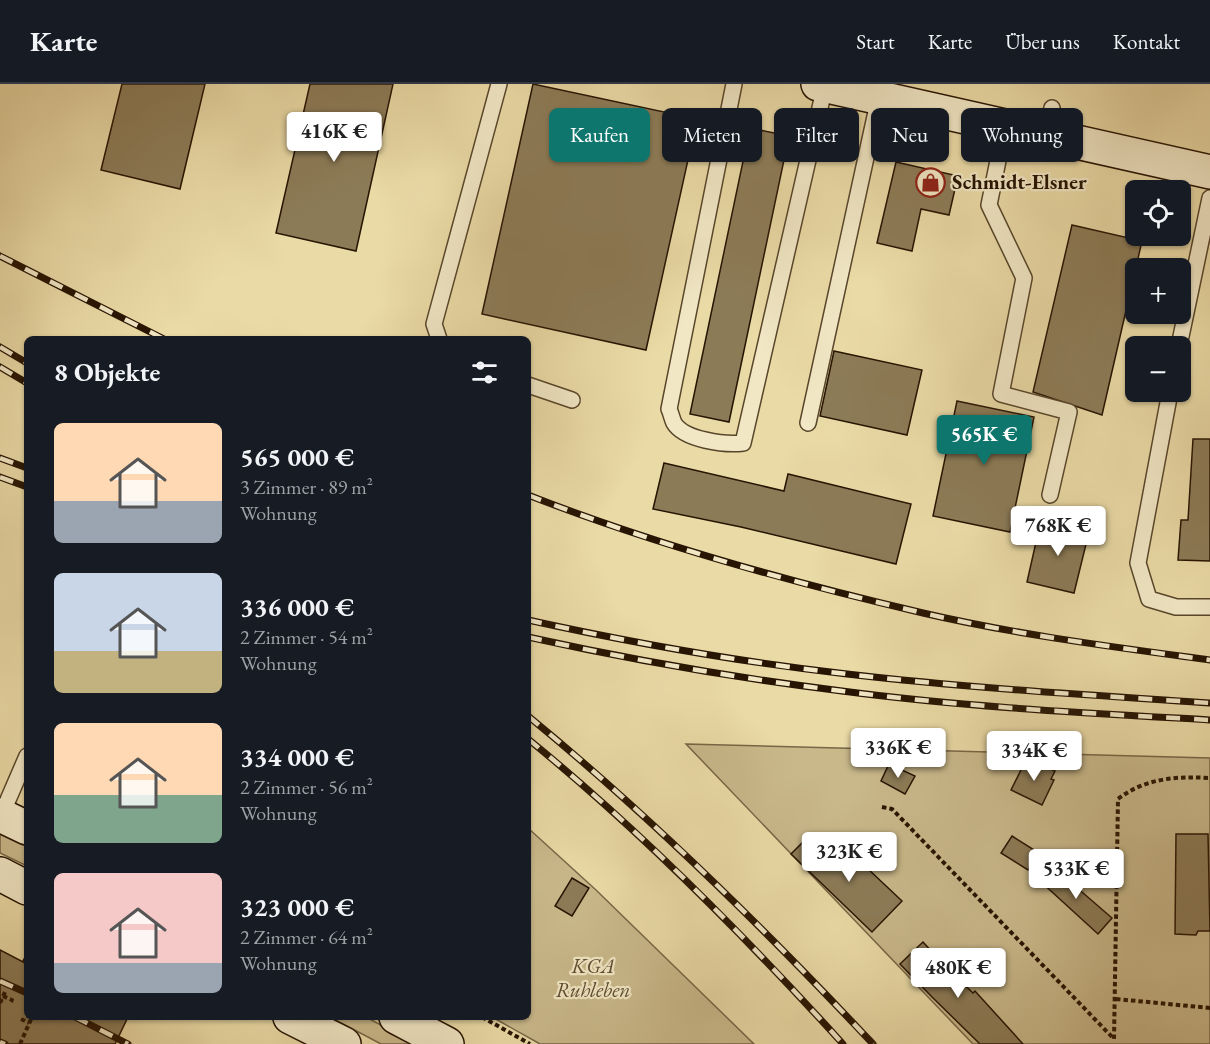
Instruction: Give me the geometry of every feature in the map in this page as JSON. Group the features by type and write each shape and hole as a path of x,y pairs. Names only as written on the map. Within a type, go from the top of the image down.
{"street":[{"path":"821,85 961,116"},
{"path":"1083,133 1210,172"},
{"path":"0,816 24,827"},
{"path":"0,874 24,886"},
{"path":"296,1020 344,1044"},
{"path":"402,1020 447,1044"}],"lane":[{"path":"438,336 434,324 500,84"},
{"path":"734,84 669,409 674,424 682,430 704,440 730,444 743,442 821,85"},
{"path":"808,423 879,98"},
{"path":"998,162 989,205 1024,278 1001,394 1069,412 1050,495"},
{"path":"1181,336 1210,198"},
{"path":"531,386 572,400"},
{"path":"1168,402 1138,563 1149,598 1176,607 1210,607"},
{"path":"0,816 24,763"}],"path":[{"path":"1115,1042 1118,799 1136,786 1184,776 1210,778"},
{"path":"882,807 892,808 1115,1042"},
{"path":"0,1003 6,990"},
{"path":"3,996 12,1000 10,1003"},
{"path":"1116,999 1210,1008"},
{"path":"21,1019 29,1023"},
{"path":"20,1044 30,1020"},
{"path":"487,1020 530,1044"}],"green space":[{"path":"686,744 1210,758 1210,1044 973,1044"},
{"path":"0,830 24,842 24,865 0,853"},
{"name":"KGA Ruhleben","path":"531,831 596,890 754,1044 540,1044 497,1020 531,1020"},
{"path":"336,1020 372,1020 416,1044 381,1044"}],"building":[{"path":"122,84 205,84 180,189 101,170"},
{"path":"310,84 393,84 356,251 276,233"},
{"path":"533,84 645,108 549,108 549,162 650,162 650,109 662,112 662,162 688,162 646,350 482,314"},
{"path":"762,130 774,133 774,162 784,162 729,422 690,414 743,162 762,162"},
{"path":"896,162 958,176 949,215 921,209 912,251 877,243"},
{"path":"1072,225 1125,237 1125,246 1141,246 1138,258 1125,258 1125,315 1102,415 1033,392"},
{"path":"834,351 922,370 907,435 820,416"},
{"path":"957,401 1034,417 1010,532 933,516"},
{"path":"1193,439 1210,439 1210,561 1178,560 1181,520 1188,520"},
{"path":"664,463 784,491 788,474 911,504 896,564 741,527 653,509"},
{"path":"1041,520 1089,532 1074,593 1027,582"},
{"path":"1027,758 1055,771 1051,779 1054,780 1042,805 1011,790"},
{"path":"889,764 915,776 905,794 881,781"},
{"path":"1176,834 1208,834 1210,931 1198,931 1196,935 1175,934"},
{"path":"810,835 837,864 849,851 902,901 872,932 791,854"},
{"path":"1012,836 1039,853 1028,870 1001,853"},
{"path":"1053,867 1112,918 1098,934 1040,881"},
{"path":"572,878 589,888 572,916 555,906"},
{"path":"923,942 973,993 975,991 1023,1044 980,1044 932,997 900,964"},
{"path":"0,950 24,962 24,1020 127,1020 115,1044 0,1044"}],"railway":[{"path":"0,256 158,336"},
{"path":"0,347 24,361"},
{"path":"0,367 24,381"},
{"path":"0,458 24,467"},
{"path":"0,477 24,486"},
{"path":"531,496 674,546 873,601 959,621 1030,634 1210,660"},
{"path":"531,621 687,651 807,669 983,687 1210,703"},
{"path":"531,638 685,668 888,697 1072,712 1210,720"},
{"path":"531,719 618,793 706,874 873,1044"},
{"path":"531,742 651,847 730,924 843,1044"},
{"path":"0,981 24,992"},
{"path":"81,1020 128,1044"},
{"path":"0,1042 5,1044"}],"place":[{"name":"Schmidt-Elsner","path":"931,182"}]}
